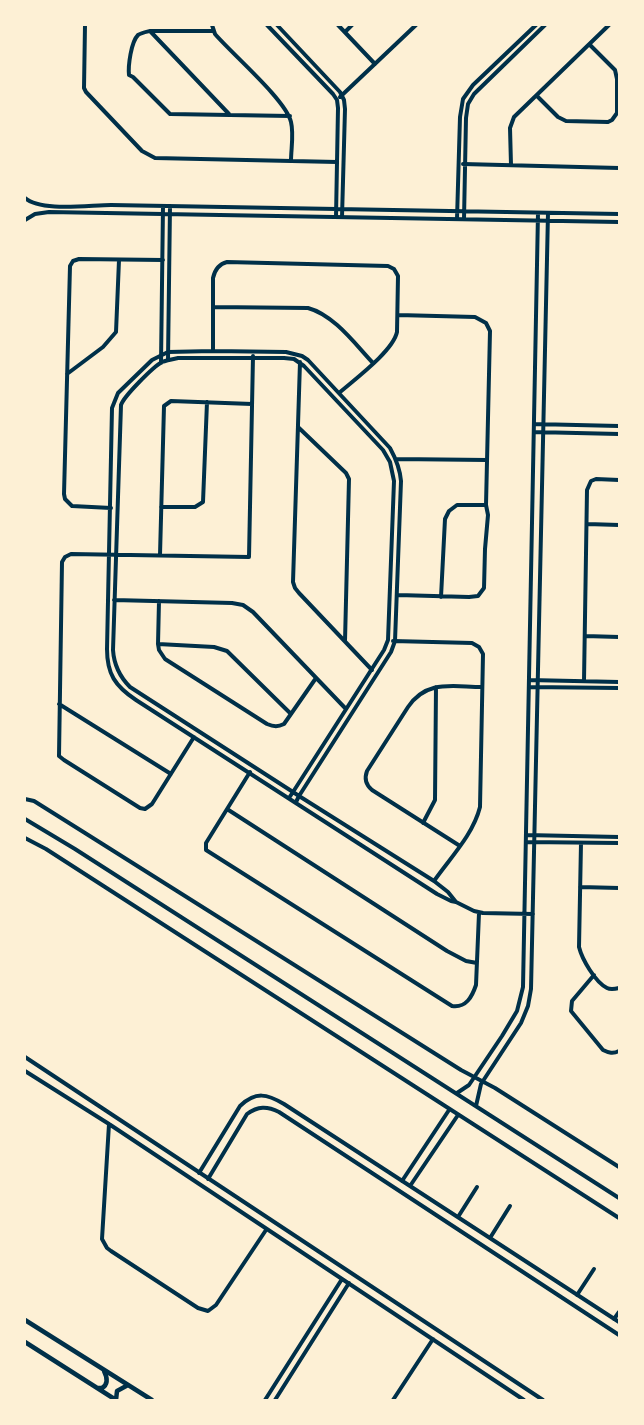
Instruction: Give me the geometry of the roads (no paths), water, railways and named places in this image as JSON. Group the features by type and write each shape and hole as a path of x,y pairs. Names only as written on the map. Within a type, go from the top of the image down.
{"street":[{"path":"86,25 84,88 142,151 155,158 337,162"},
{"path":"212,25 213,31 290,116 292,125 291,161"},
{"path":"266,25 337,100 336,217"},
{"path":"277,25 342,95 345,109 342,217"},
{"path":"338,25 375,64"},
{"path":"345,32 352,25"},
{"path":"337,100 416,25"},
{"path":"511,166 511,124 517,114 609,25"},
{"path":"457,219 460,108 468,91 478,80 541,26"},
{"path":"464,220 466,110 470,99 541,26"},
{"path":"213,31 150,31 142,33 135,39 128,66 129,76 133,77 170,114 290,116"},
{"path":"150,31 229,114"},
{"path":"537,96 558,117 566,122 608,122 612,120 617,113 617,79 615,70 590,45"},
{"path":"478,80 483,84"},
{"path":"459,164 619,168"},
{"path":"25,198 34,204 45,206 111,204 619,214"},
{"path":"161,362 163,206"},
{"path":"168,360 170,206"},
{"path":"25,220 35,214 49,212 619,222"},
{"path":"457,1093 469,1085 475,1078 517,1011 522,995 538,213"},
{"path":"476,1106 478,1091 521,1023 529,1001 532,983 548,213"},
{"path":"537,248 547,249"},
{"path":"111,508 72,506 65,500 70,266 79,259 162,260"},
{"path":"67,374 103,347 116,332 119,260"},
{"path":"214,351 214,273 219,266 227,262 388,266 394,269 398,276 396,338 393,344 339,393"},
{"path":"213,307 308,308 315,310 329,318 373,363"},
{"path":"398,315 475,318 483,320 490,331 486,505 488,515 483,591 475,597 398,595"},
{"path":"198,731 148,808 140,808 60,756 59,704 62,562 65,557 71,554 249,557 253,351"},
{"path":"296,802 386,660 395,641 401,482 396,459 390,448 370,426 302,356 286,352 253,351 168,352 161,354 152,360 118,393 114,403 107,662 117,684 126,693 437,894 479,913 533,914"},
{"path":"290,798 293,792 346,709 372,670 388,640 393,472 387,456 300,362 294,359 178,358 161,362 126,396 120,405 114,600 114,658 120,676 130,687 198,731 293,792 299,796 434,881 448,892 456,902"},
{"path":"300,362 293,582 295,588 372,670"},
{"path":"160,555 164,406 171,401 252,404"},
{"path":"161,507 195,507 203,502 207,402"},
{"path":"534,424 619,426"},
{"path":"365,431 370,426"},
{"path":"298,427 346,473 349,479 345,642"},
{"path":"534,432 619,434"},
{"path":"396,459 487,460"},
{"path":"589,688 585,636 588,485 596,479 619,480"},
{"path":"441,597 446,514 457,505 486,505"},
{"path":"110,523 117,523"},
{"path":"586,524 619,525"},
{"path":"531,548 540,547"},
{"path":"114,600 232,603 247,607 346,709"},
{"path":"159,601 158,644 159,650 165,659 267,724 272,726 284,724 316,678"},
{"path":"585,636 619,637"},
{"path":"388,640 476,644 483,654 480,807 476,821 434,881"},
{"path":"158,644 214,647 227,651 291,714"},
{"path":"529,680 619,682"},
{"path":"460,846 372,790 367,785 365,778 367,771 414,698 421,692 436,687 482,688"},
{"path":"423,823 435,800 436,687"},
{"path":"529,687 619,688"},
{"path":"59,704 171,774"},
{"path":"528,729 537,729"},
{"path":"250,772 206,843 206,850 447,1004 456,1007 461,1006 472,996 476,985 479,913"},
{"path":"25,799 34,801 82,830 619,1167"},
{"path":"227,809 447,951 457,957 477,963"},
{"path":"25,819 619,1198"},
{"path":"526,835 619,837"},
{"path":"25,838 46,849 619,1218"},
{"path":"526,842 619,843"},
{"path":"581,843 579,947 583,961 594,975 607,988 619,988"},
{"path":"580,887 619,888"},
{"path":"594,975 572,1000 571,1011 603,1050 608,1053 619,1051"},
{"path":"502,1036 509,1040"},
{"path":"25,1057 543,1400"},
{"path":"25,1071 109,1124 524,1400"},
{"path":"51,1087 57,1079"},
{"path":"199,1173 240,1106 246,1100 256,1096 264,1095 274,1098 619,1322"},
{"path":"208,1179 247,1114 254,1109 270,1108 279,1112 619,1335"},
{"path":"402,1181 450,1110"},
{"path":"410,1186 458,1115"},
{"path":"109,1124 102,1239 111,1251 198,1308 208,1310 216,1305 266,1230"},
{"path":"337,1150 341,1142"},
{"path":"458,1217 477,1187"},
{"path":"490,1238 510,1206"},
{"path":"466,1235 472,1226"},
{"path":"577,1295 594,1269"},
{"path":"265,1400 342,1279"},
{"path":"275,1400 349,1283"},
{"path":"614,1319 619,1312"},
{"path":"25,1320 152,1400"},
{"path":"393,1400 433,1339"},
{"path":"25,1342 116,1400 117,1391 128,1385"},
{"path":"96,1388 102,1388 106,1384 107,1376 104,1370"}]}
